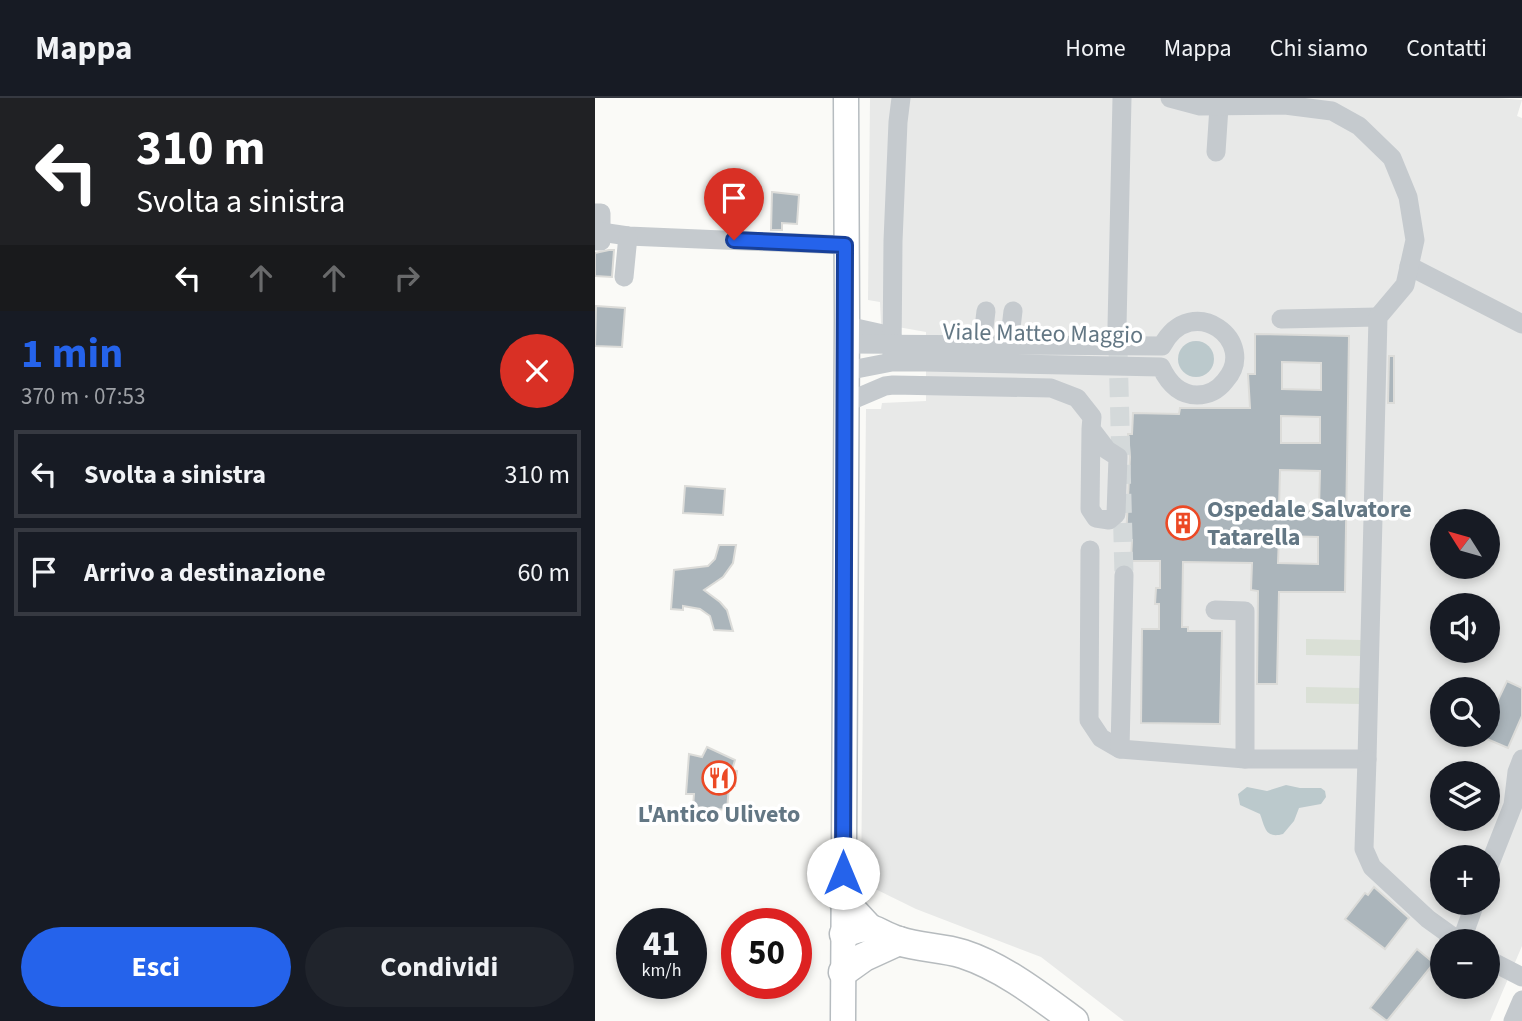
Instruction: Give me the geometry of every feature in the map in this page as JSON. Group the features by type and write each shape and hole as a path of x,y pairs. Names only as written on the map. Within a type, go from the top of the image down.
{"highway":[{"path":"843,900 873,938 962,954 994,968 1049,1012 1074,1021"},
{"path":"843,972 865,957 873,938"}],"main road":[{"path":"843,900 846,98"},
{"path":"843,1021 843,972 873,938"}],"street":[{"path":"893,385 894,202 901,98"},
{"path":"1117,327 1122,98"},
{"path":"1170,98 1200,106 1285,105 1332,111 1359,126 1392,158 1408,197 1415,240 1405,285 1378,317 1367,622 1364,849 1372,867 1442,929"},
{"path":"1216,152 1219,107"},
{"path":"597,228 628,236 845,245"},
{"path":"624,277 628,236"},
{"path":"1409,267 1522,324"},
{"path":"1281,319 1378,317"},
{"path":"846,371 892,348 998,331 1162,346 1168,335 1177,327 1201,321 1213,324 1231,341 1234,366 1221,387 1198,395 1185,393 1175,387 1166,378 1161,367 892,348 847,335"},
{"name":"Viale Matteo Maggio","path":"925,355 998,331 1160,359"},
{"path":"845,403 893,385 1051,388 1077,398 1092,417 1091,429"},
{"path":"1090,550 1089,720 1101,738 1120,749 1245,759 1367,759"},
{"path":"1120,749 1124,575"},
{"path":"1215,610 1245,611 1245,759"},
{"path":"1497,845 1513,805 1517,772 1522,759"},
{"path":"1500,965 1522,976"},
{"path":"1513,1021 1522,1000"}],"shaded area":[{"path":"870,98 1522,100 1517,116 1522,118 1522,946 1500,998 1500,929 1430,929 1430,999 1499,999 1490,1021 1124,1021 1041,957 916,909 861,882 866,409 881,409 882,403 926,401 926,332 881,324 880,302 868,300"},
{"path":"1196,341 1209,346 1214,359 1209,372 1196,377 1183,372 1178,359 1183,346"},
{"path":"1306,639 1362,640 1362,656 1306,655"},
{"path":"1306,687 1362,688 1361,704 1306,703"},
{"path":"1286,785 1321,788 1326,797 1321,804 1299,808 1294,821 1283,834 1273,835 1267,831 1260,814 1240,805 1238,794 1247,787 1267,791"}],"building":[{"path":"772,192 799,195 797,224 782,223 782,230 771,230"},
{"path":"614,250 612,277 595,276 595,253"},
{"path":"596,306 625,308 622,347 595,346"},
{"name":"Ospedale Salvatore Tatarella","path":"1255,334 1349,336 1345,592 1279,592 1277,684 1257,684 1258,591 1251,590 1252,563 1183,562 1182,627 1188,627 1188,631 1222,631 1220,724 1141,723 1142,629 1159,629 1159,604 1155,604 1156,588 1160,588 1160,561 1131,561 1132,540 1126,540 1130,457 1128,434 1132,434 1133,413 1179,414 1180,408 1250,408 1248,374 1255,374","holes":["1282,362 1321,363 1321,390 1282,389","1281,416 1320,417 1320,443 1281,443","1280,470 1320,471 1319,510 1279,509","1279,536 1318,537 1318,564 1278,563"]},
{"path":"1389,356 1394,356 1394,403 1388,403"},
{"path":"685,486 725,489 723,515 683,513"},
{"path":"719,545 736,545 733,563 723,577 704,590 727,610 733,631 714,630 710,616 700,609 683,606 683,610 671,609 674,570 708,566 715,559"},
{"path":"1507,681 1522,688 1522,716 1508,748 1500,745 1500,696"},
{"path":"707,747 735,760 732,770 737,771 735,786 729,786 727,810 693,807 694,794 686,794 689,754 702,757"},
{"path":"1374,887 1409,918 1385,949 1345,919 1365,893 1368,895"},
{"path":"1417,949 1430,960 1430,968 1387,1021 1370,1008"}],"tunnel":[{"path":"1118,349 1124,575"}],"place":[{"name":"Ospedale Salvatore Tatarella","path":"1183,523"},
{"name":"L'Antico Uliveto","path":"719,778"}],"route":[{"path":"734,240 845,245 847,326 843,873"}]}
